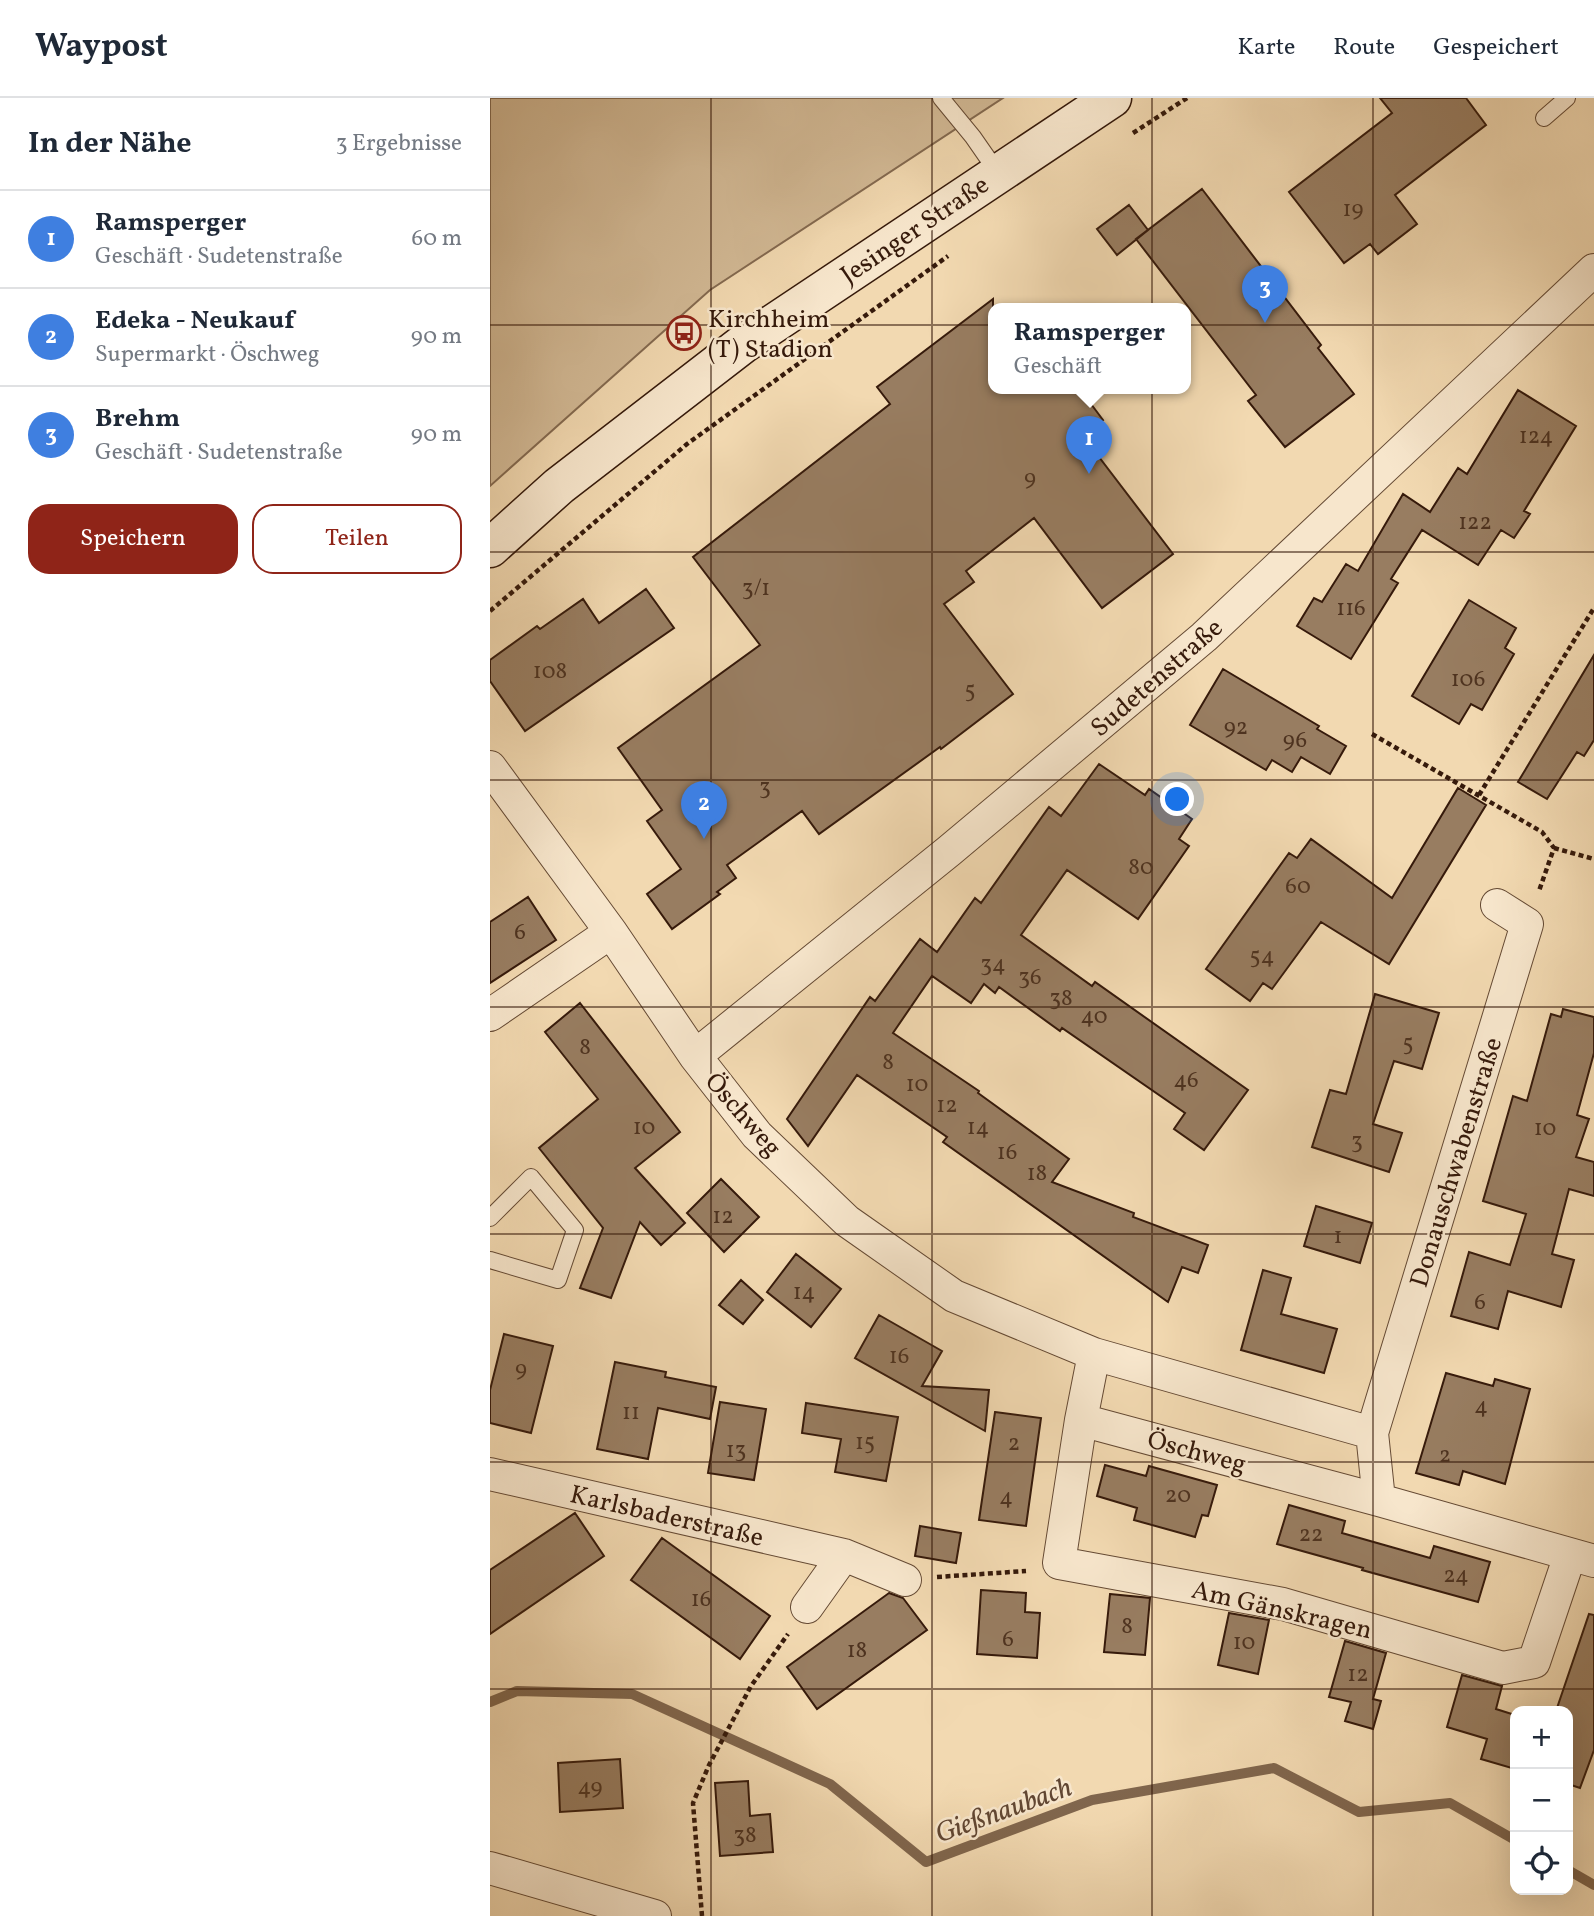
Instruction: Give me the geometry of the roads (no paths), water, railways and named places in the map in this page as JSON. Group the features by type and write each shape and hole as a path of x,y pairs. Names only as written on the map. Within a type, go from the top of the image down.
{"main road":[{"name":"Jesinger Straße","path":"490,548 559,486 743,344 1112,98"}],"street":[{"name":"Sudetenstraße","path":"695,1056 948,852 1204,637 1594,270"},
{"name":"Öschweg","path":"490,767 611,932 695,1056 757,1135 848,1221 954,1296 1094,1354 1373,1433"},
{"name":"Donauschwabenstraße","path":"1373,1433 1527,925 1497,905"},
{"path":"490,1015 611,932"},
{"path":"1080,1420 1094,1354"},
{"name":"Öschweg","path":"1080,1420 1582,1558"},
{"name":"Am Gänskragen","path":"1080,1420 1059,1563 1283,1604 1503,1668 1534,1662 1582,1558"},
{"path":"1373,1433 1378,1500"},
{"name":"Karlsbaderstraße","path":"490,1474 844,1555 905,1580"},
{"path":"807,1607 844,1555"},
{"path":"490,1868 655,1916"}],"lane":[{"path":"941,98 998,173"},
{"path":"1544,118 1567,98"},
{"path":"490,1218 531,1177 575,1230 558,1280 490,1260"}],"waterway":[{"name":"Gießnaubach","path":"490,1702 517,1691 632,1694 830,1784 926,1862 1092,1800 1274,1768 1359,1812 1450,1803 1510,1837"},
{"name":"Gießnaubach","path":"1573,1873 1594,1885"}],"place":[{"name":"Brehm","path":"1265,323"},
{"name":"Kirchheim (T) Stadion","path":"684,333"},
{"name":"Ramsperger","path":"1089,474"},
{"name":"Edeka - Neukauf","path":"704,839"}]}
